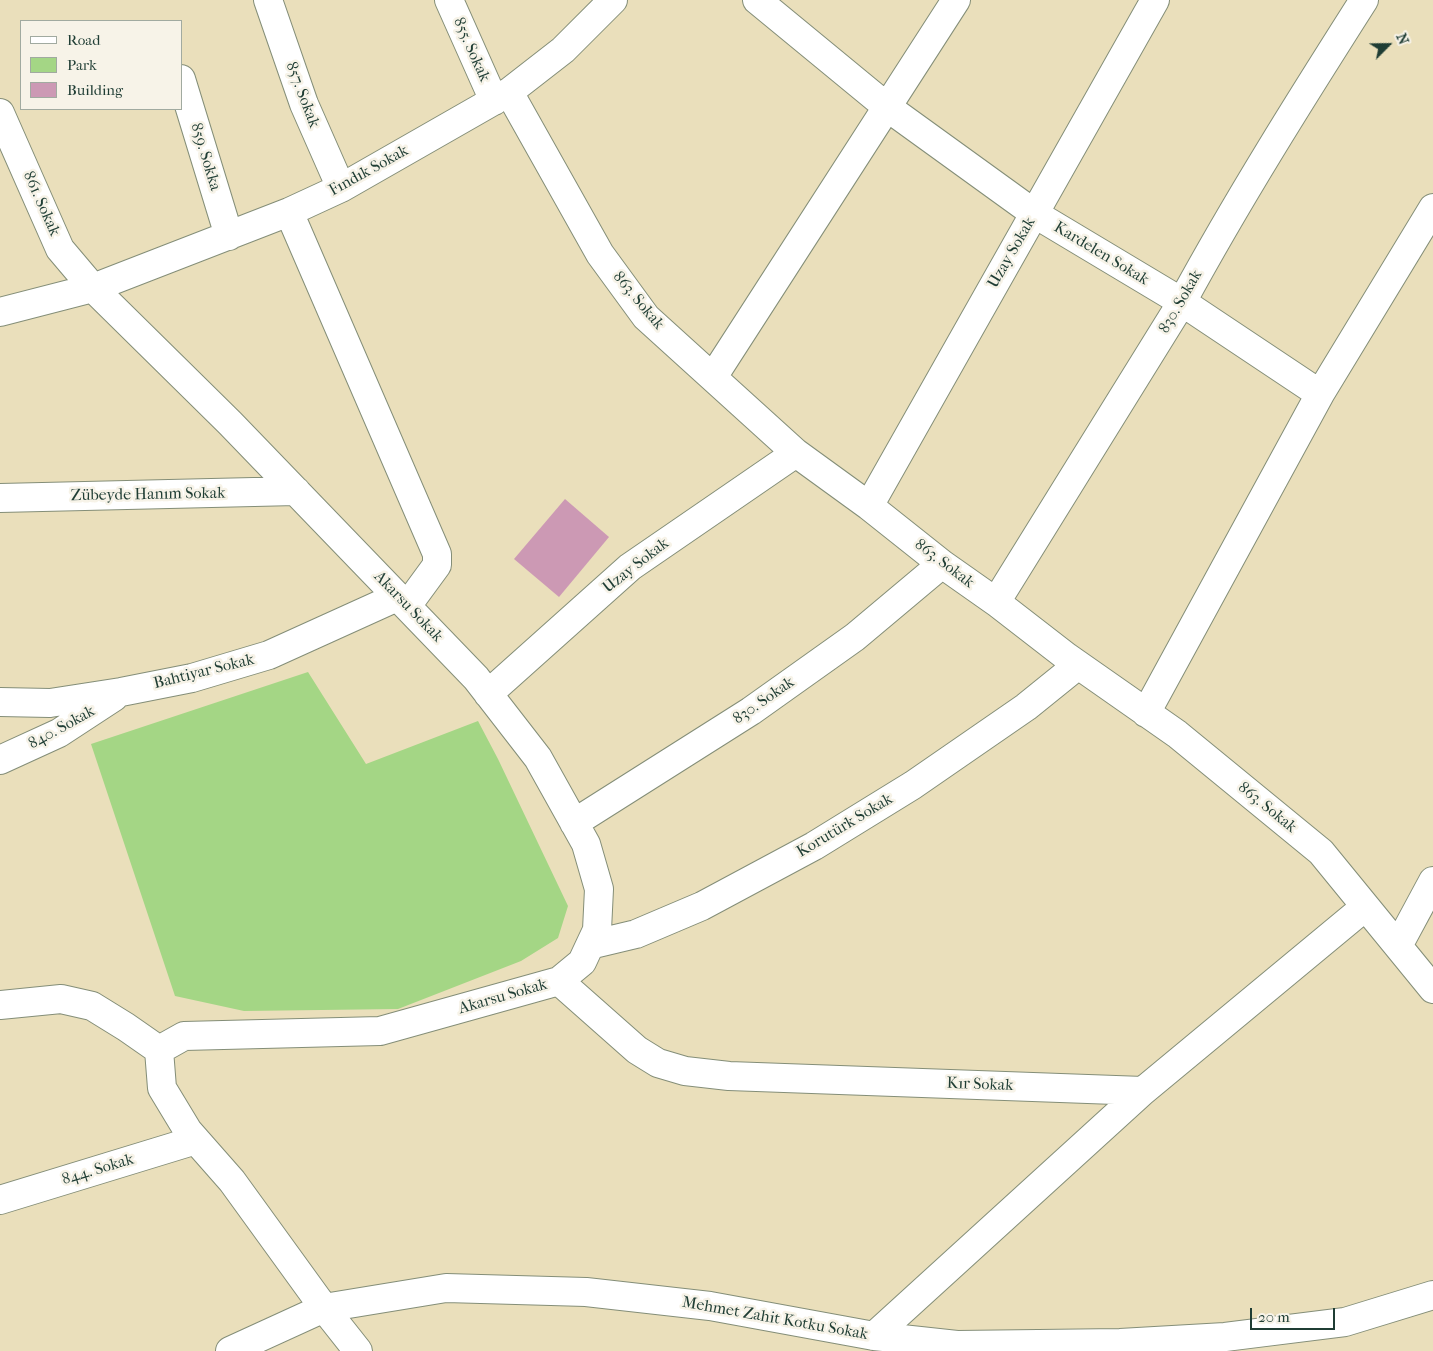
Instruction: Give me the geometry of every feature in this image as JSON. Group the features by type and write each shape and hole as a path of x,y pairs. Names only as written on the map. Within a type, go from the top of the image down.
{"street":[{"name":"857. Sokak","path":"268,0 304,104 341,188"},
{"name":"855. Sokak","path":"449,0 501,96"},
{"name":"Fındık Sokak","path":"0,312 93,288 289,212 341,188 501,96 563,50 613,0"},
{"name":"Kardelen Sokak","path":"757,0 887,107 1035,214 1182,302 1320,394"},
{"path":"712,377 956,0"},
{"name":"Uzay Sokak","path":"869,506 1155,0"},
{"name":"830. Sokak","path":"996,602 1182,302 1292,113 1364,0"},
{"name":"859. Sokka","path":"182,82 229,236"},
{"name":"863. Sokak","path":"501,96 600,254 646,317 796,453 869,506 942,564 996,602 1078,665 1177,734 1321,852 1433,989"},
{"name":"861. Sokak","path":"0,113 60,249 93,288"},
{"path":"1146,712 1320,394 1433,208"},
{"path":"289,212 437,554 437,565 402,602"},
{"name":"Akarsu Sokak","path":"93,288 230,423 476,678 538,758 586,844 599,889 598,930 582,962 559,982 380,1031 184,1036 159,1050"},
{"name":"Uzay Sokak","path":"488,694 630,566 796,453"},
{"name":"Zübeyde Hanım Sokak","path":"0,498 296,491"},
{"name":"830. Sokak","path":"574,823 751,711 855,637 942,564"},
{"name":"Bahtiyar Sokak","path":"0,702 50,703 192,678 270,655 402,602"},
{"name":"Korutürk Sokak","path":"590,945 636,934 702,906 814,846 913,785 1026,707 1078,665"},
{"name":"840. Sokak","path":"0,760 59,734 121,692"},
{"path":"1398,946 1433,881"},
{"path":"874,1336 1143,1091 1365,907"},
{"name":"Kır Sokak","path":"559,982 637,1050 658,1063 685,1071 729,1076 1143,1091"},
{"path":"0,1005 61,1000 92,1006 159,1050 162,1088 188,1131 232,1181 324,1308 358,1351"},
{"name":"844. Sokak","path":"0,1200 196,1140"},
{"name":"Mehmet Zahit Kotku Sokak","path":"230,1351 324,1308 446,1288 586,1292 710,1306 940,1347 957,1345 1126,1347 1234,1344 1345,1322 1433,1294"}],"green space":[{"path":"308,672 366,764 478,721 568,906 558,938 521,961 398,1009 244,1011 175,996 91,744"}],"building":[{"path":"565,499 609,537 559,597 514,559"}]}
